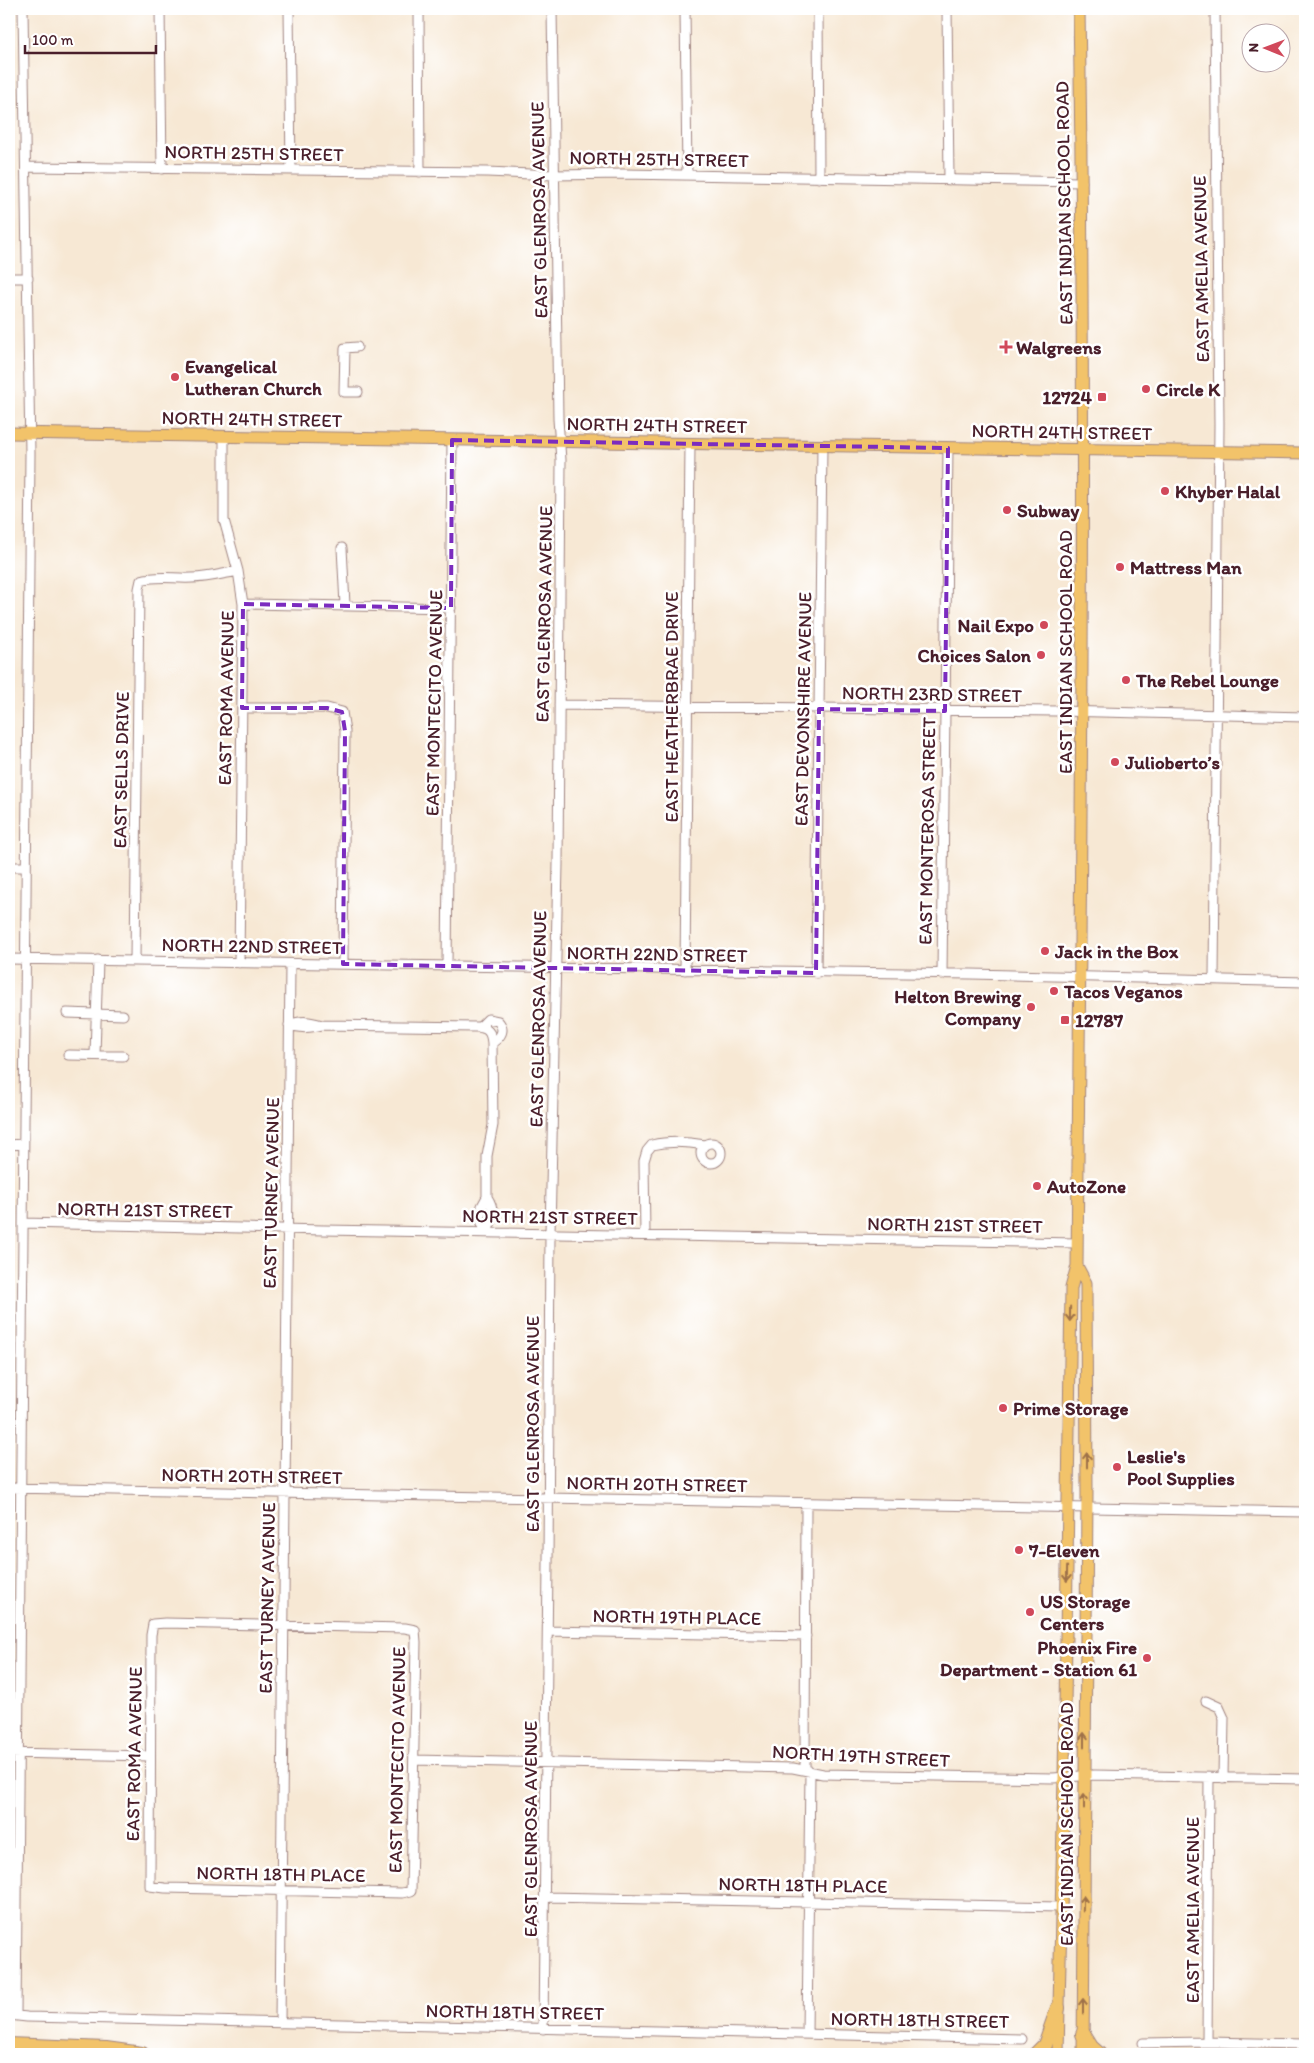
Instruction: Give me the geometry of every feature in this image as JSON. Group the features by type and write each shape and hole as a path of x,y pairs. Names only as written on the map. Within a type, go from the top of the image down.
{"highway":[{"path":"1036,2054 1044,2045 1058,2008"},
{"path":"1083,2034 1091,2047 1099,2054"},
{"path":"9,2045 106,2049 142,2054"}],"main road":[{"name":"EAST INDIAN SCHOOL ROAD","path":"1058,2054 1071,1288 1077,1266 1080,978 1084,449 1079,9"},
{"name":"NORTH 24TH STREET","path":"9,432 1305,453"},
{"name":"EAST INDIAN SCHOOL ROAD","path":"1077,1266 1086,1284 1087,1509 1082,2054"}],"street":[{"path":"12,2015 19,1753 22,1223 29,690 28,278 23,9"},
{"path":"160,9 162,169"},
{"path":"289,9 292,170"},
{"path":"419,9 420,172"},
{"name":"EAST GLENROSA AVENUE","path":"543,2029 550,1233 554,968 558,874 561,441 558,411 552,9"},
{"path":"686,9 687,175"},
{"path":"818,9 819,178"},
{"path":"947,9 949,180"},
{"name":"EAST AMELIA AVENUE","path":"1214,979 1218,451 1216,9"},
{"name":"NORTH 25TH STREET","path":"26,167 1082,182"},
{"path":"9,278 28,278"},
{"path":"357,347 345,348 344,392 358,392"},
{"name":"EAST ROMA AVENUE","path":"224,436 224,520 238,571 243,604 239,963"},
{"name":"EAST MONTECITO AVENUE","path":"447,966 452,440"},
{"name":"EAST HEATHERBRAE DRIVE","path":"685,970 690,443"},
{"name":"EAST DEVONSHIRE AVENUE","path":"816,973 822,446"},
{"name":"EAST MONTEROSA STREET","path":"942,975 948,448"},
{"path":"342,548 346,605"},
{"name":"EAST SELLS DRIVE","path":"135,960 139,589 141,580 152,577 200,578 238,571"},
{"path":"243,604 451,608"},
{"name":"NORTH 23RD STREET","path":"559,705 1305,717"},
{"path":"242,708 327,708 342,712 345,731 343,964"},
{"path":"9,867 26,867"},
{"name":"NORTH 22ND STREET","path":"9,960 135,960 1305,982"},
{"path":"95,1055 98,960"},
{"name":"EAST TURNEY AVENUE","path":"280,2023 290,964"},
{"path":"67,1014 123,1015"},
{"path":"480,1028 488,1019 498,1021 502,1032 500,1038 492,1043"},
{"path":"289,1025 300,1020 322,1026 485,1028 489,1031 492,1043 493,1125 487,1156 487,1197 482,1206 481,1221 486,1232"},
{"path":"68,1055 123,1056"},
{"path":"645,1235 644,1161 647,1151 652,1144 658,1143 692,1142 705,1145"},
{"path":"9,1145 24,1144"},
{"name":"NORTH 21ST STREET","path":"22,1223 1077,1243"},
{"name":"NORTH 20TH STREET","path":"9,1488 1305,1512"},
{"path":"806,1503 809,1901 807,2034"},
{"name":"EAST ROMA AVENUE","path":"150,1886 153,1624 284,1625"},
{"name":"EAST MONTECITO AVENUE","path":"284,1625 406,1628 415,1630 411,1891"},
{"name":"NORTH 19TH PLACE","path":"548,1631 806,1636"},
{"path":"1206,1701 1219,1707 1224,1718 1223,1778"},
{"path":"9,1753 150,1756"},
{"name":"NORTH 19TH STREET","path":"414,1760 807,1770 834,1774 1305,1779"},
{"name":"EAST AMELIA AVENUE","path":"1207,2042 1209,1778"},
{"name":"NORTH 18TH PLACE","path":"150,1886 165,1888 402,1893 411,1891"},
{"name":"NORTH 18TH PLACE","path":"545,1897 1060,1907"},
{"name":"NORTH 18TH STREET","path":"12,2015 280,2023 1022,2039"},
{"path":"1143,2044 1207,2042 1305,2044"}],"highlighted area":[{"path":"452,440 948,448 945,711 819,709 816,973 343,964 345,731 342,712 327,708 242,708 243,604 451,608"}],"place":[{"name":"Walgreens","path":"1006,347"},
{"name":"Evangelical Lutheran Church","path":"175,377"},
{"name":"Circle K","path":"1146,389"},
{"name":"12724","path":"1102,397"},
{"name":"Khyber Halal","path":"1165,491"},
{"name":"Subway","path":"1007,510"},
{"name":"Mattress Man","path":"1120,567"},
{"name":"Nail Expo","path":"1044,625"},
{"name":"Choices Salon","path":"1041,655"},
{"name":"The Rebel Lounge","path":"1126,680"},
{"name":"Julioberto’s","path":"1115,762"},
{"name":"Jack in the Box","path":"1045,951"},
{"name":"Tacos Veganos","path":"1054,991"},
{"name":"Helton Brewing Company","path":"1031,1007"},
{"name":"12787","path":"1065,1020"},
{"name":"AutoZone","path":"1037,1186"},
{"name":"Prime Storage","path":"1003,1408"},
{"name":"Leslie's Pool Supplies","path":"1117,1467"},
{"name":"7-Eleven","path":"1019,1550"},
{"name":"US Storage Centers","path":"1030,1612"},
{"name":"Phoenix Fire Department - Station 61","path":"1147,1658"}]}
